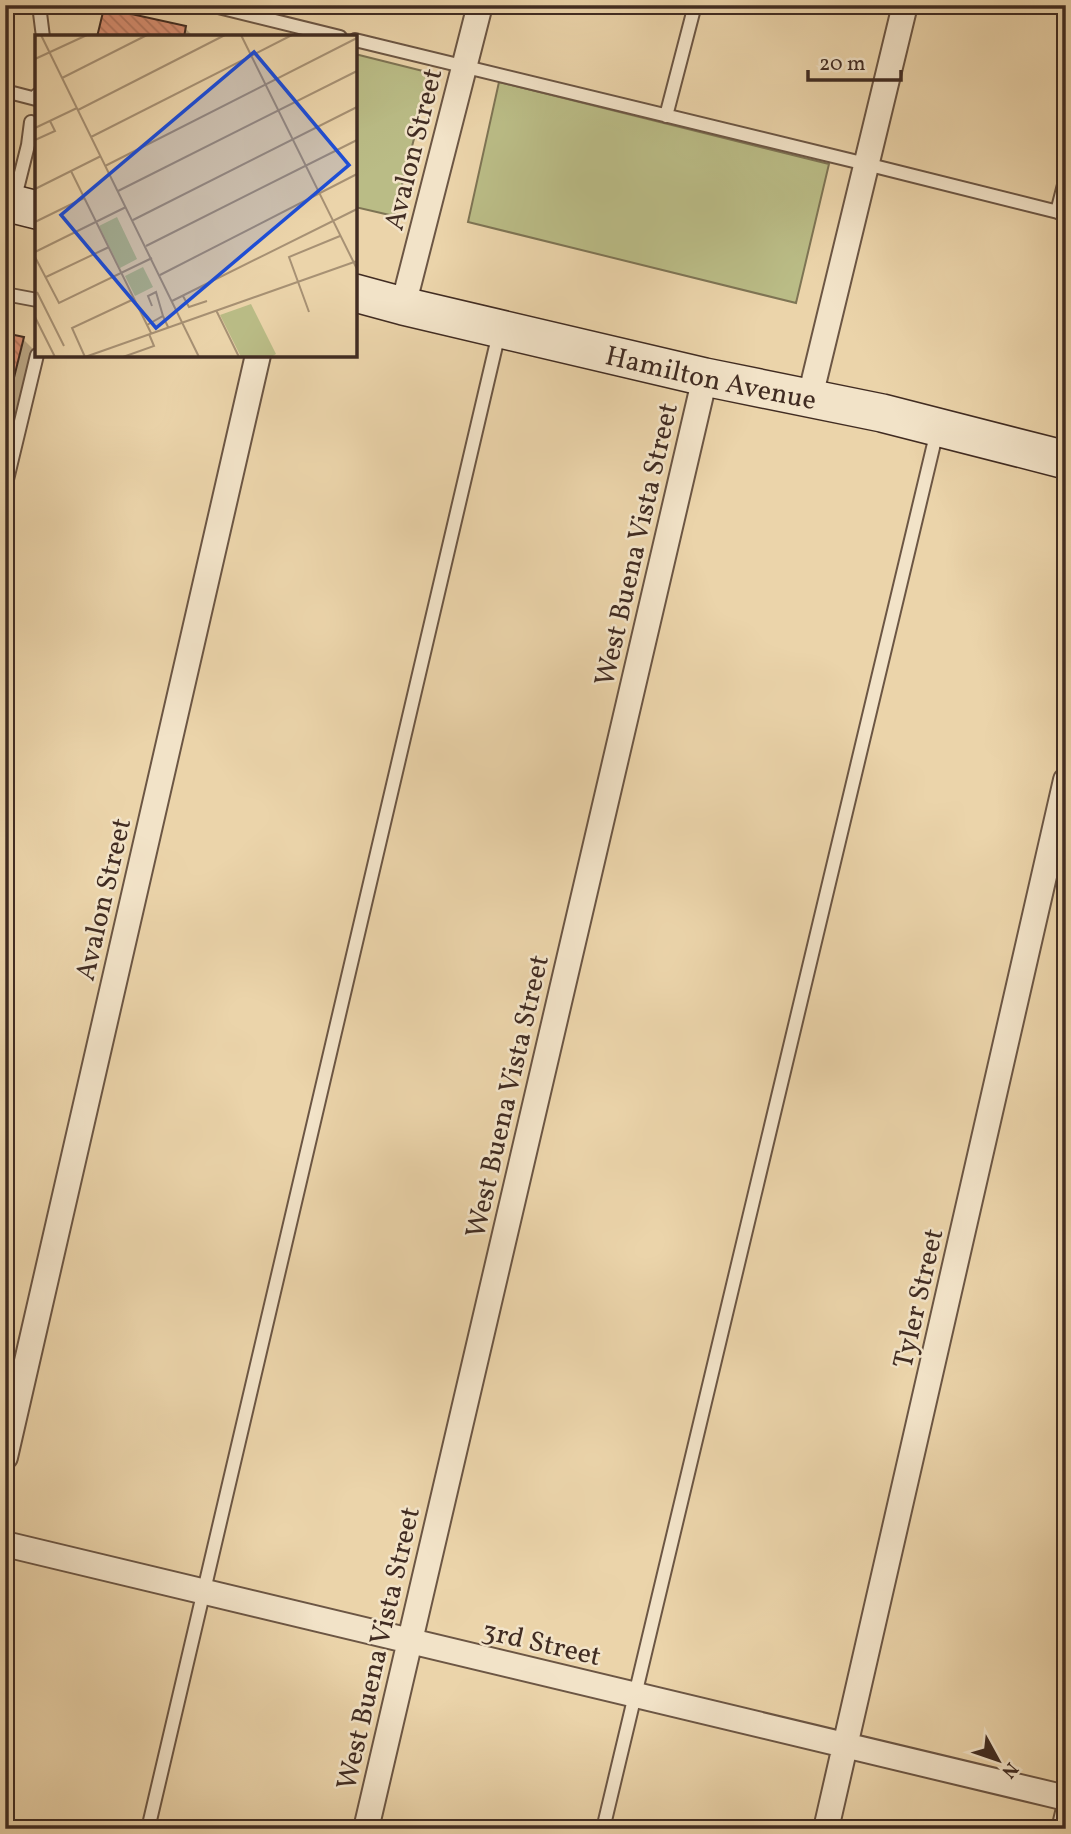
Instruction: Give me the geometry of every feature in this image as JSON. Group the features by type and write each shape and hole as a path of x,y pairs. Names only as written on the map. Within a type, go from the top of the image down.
{"main road":[{"name":"Hamilton Avenue","path":"357,294 705,377 810,397 1066,460"}],"street":[{"name":"Avalon Street","path":"403,306 480,5"},
{"path":"810,397 905,5"},
{"name":"Avalon Street","path":"5,1457 258,357"},
{"name":"West Buena Vista Street","path":"366,1829 705,377"},
{"name":"Tyler Street","path":"826,1829 1066,780"},
{"name":"3rd Street","path":"5,1544 1066,1797"}],"lane":[{"path":"43,5 40,13 43,35"},
{"path":"210,5 262,11 334,35"},
{"path":"666,116 695,5"},
{"path":"357,40 1061,213 1066,177"},
{"path":"5,91 35,97"},
{"path":"18,205 34,123"},
{"path":"5,294 35,300"},
{"path":"148,1829 500,329"},
{"path":"5,488 37,357"},
{"path":"603,1829 937,428"},
{"path":"1058,1829 1066,1797"}],"green space":[{"path":"357,54 431,73 394,216 357,207"},
{"path":"499,82 829,164 796,303 468,222"}],"building":[{"path":"104,8 186,26 184,35 97,35"},
{"path":"5,333 24,337 5,414"}]}
